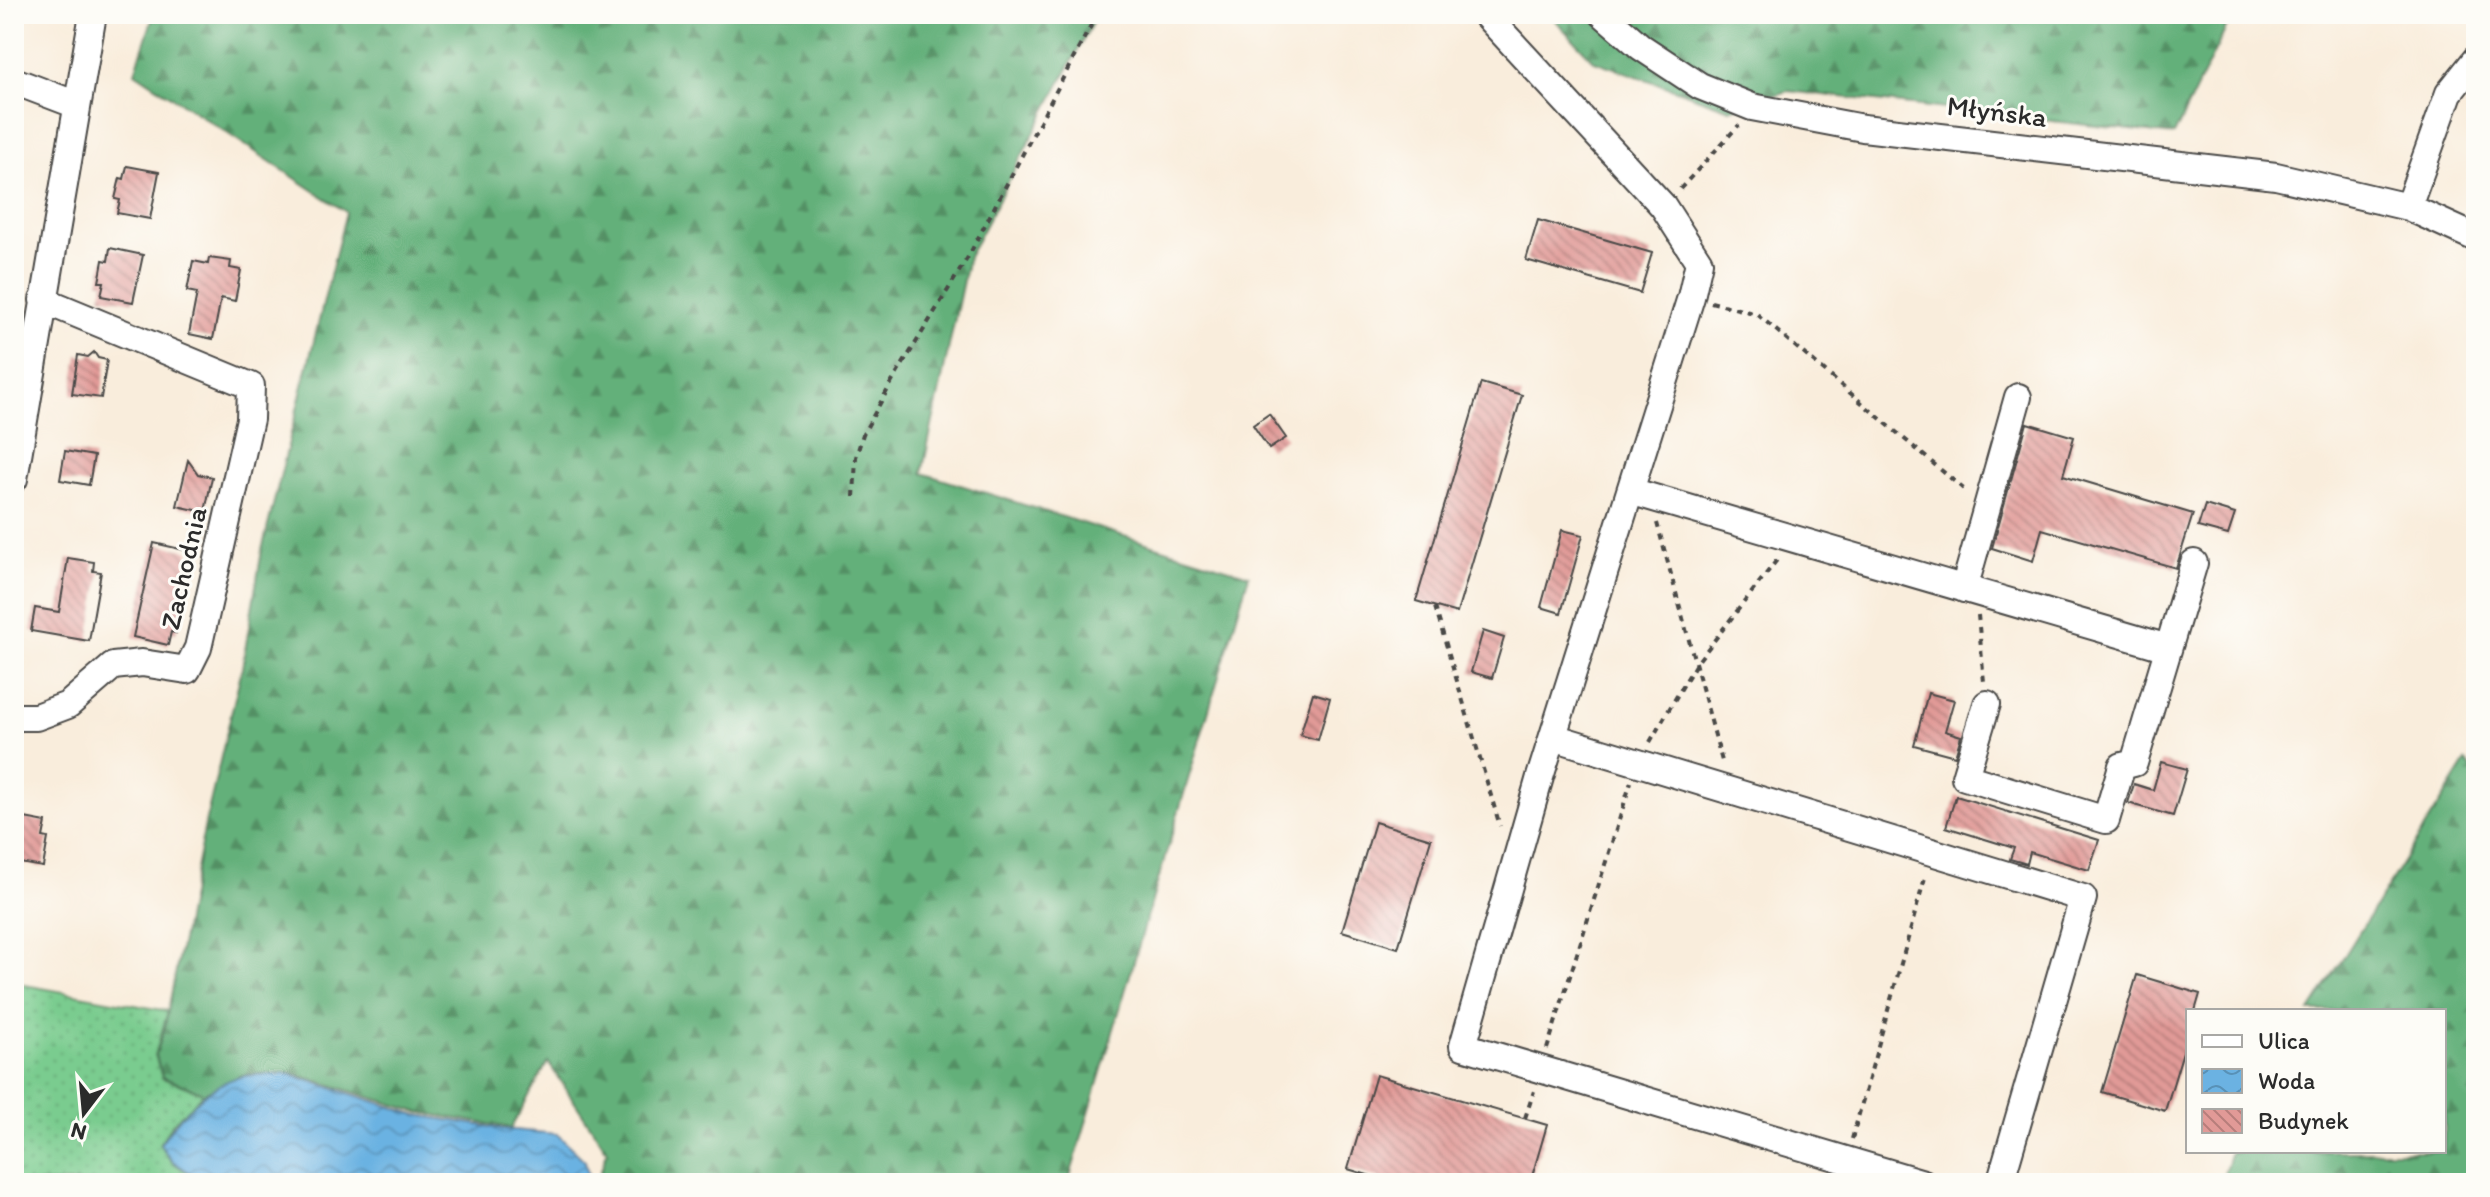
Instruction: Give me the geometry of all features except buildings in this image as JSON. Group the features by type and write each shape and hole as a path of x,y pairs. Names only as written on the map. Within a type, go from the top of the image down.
{"street":[{"path":"15,466 93,14"},
{"path":"1485,14 1663,206 1699,262 1640,493 1553,737 1463,1046 1923,1183"},
{"name":"Młyńska","path":"1603,14 1641,47 1700,86 1752,107 1863,128 2276,176 2408,207 2476,238"},
{"path":"2408,207 2449,93 2476,59"},
{"path":"14,81 77,105"},
{"name":"Zachodnia","path":"14,717 36,717 68,705 113,666 142,663 187,670 198,648 250,419 251,386 43,300"},
{"path":"1970,590 1987,509 2018,397"},
{"path":"1640,493 2168,648"},
{"path":"1987,704 1965,777 2106,820 2122,766 2134,763 2194,563"},
{"path":"1553,737 2083,898 2000,1183"}],"path":[{"path":"854,497 856,457 863,434 968,257 1097,14"},
{"path":"1663,206 1732,135 1752,107"},
{"path":"1691,297 1757,314 1987,509"},
{"path":"1640,493 1695,665 1730,791"},
{"path":"1525,1118 1638,763 1695,665 1794,539"},
{"path":"1970,590 1987,704"},
{"path":"1435,607 1501,826"},
{"path":"1846,1161 1932,852"}],"green space":[{"path":"154,14 1097,14 968,257 922,473 1249,575 1068,1183 597,1183 607,1151 548,1062 511,1128 418,1112 289,1072 242,1075 204,1093 162,1077 156,1055 165,1026 205,824 242,668 262,550 346,212 135,72"},
{"path":"1549,14 2233,14 2174,135 1788,91 1730,109 1594,61"},
{"path":"2466,762 2476,773 2476,1183 2221,1183 2230,1153 2446,1153 2446,1009 2311,1009"},
{"path":"14,983 168,1011 155,1055 162,1078 204,1093 173,1123 159,1144 171,1161 203,1183 14,1183"}],"water":[{"path":"289,1074 417,1115 557,1134 585,1161 590,1183 253,1183 196,1177 171,1160 160,1144 196,1101 220,1085 245,1076"}]}
